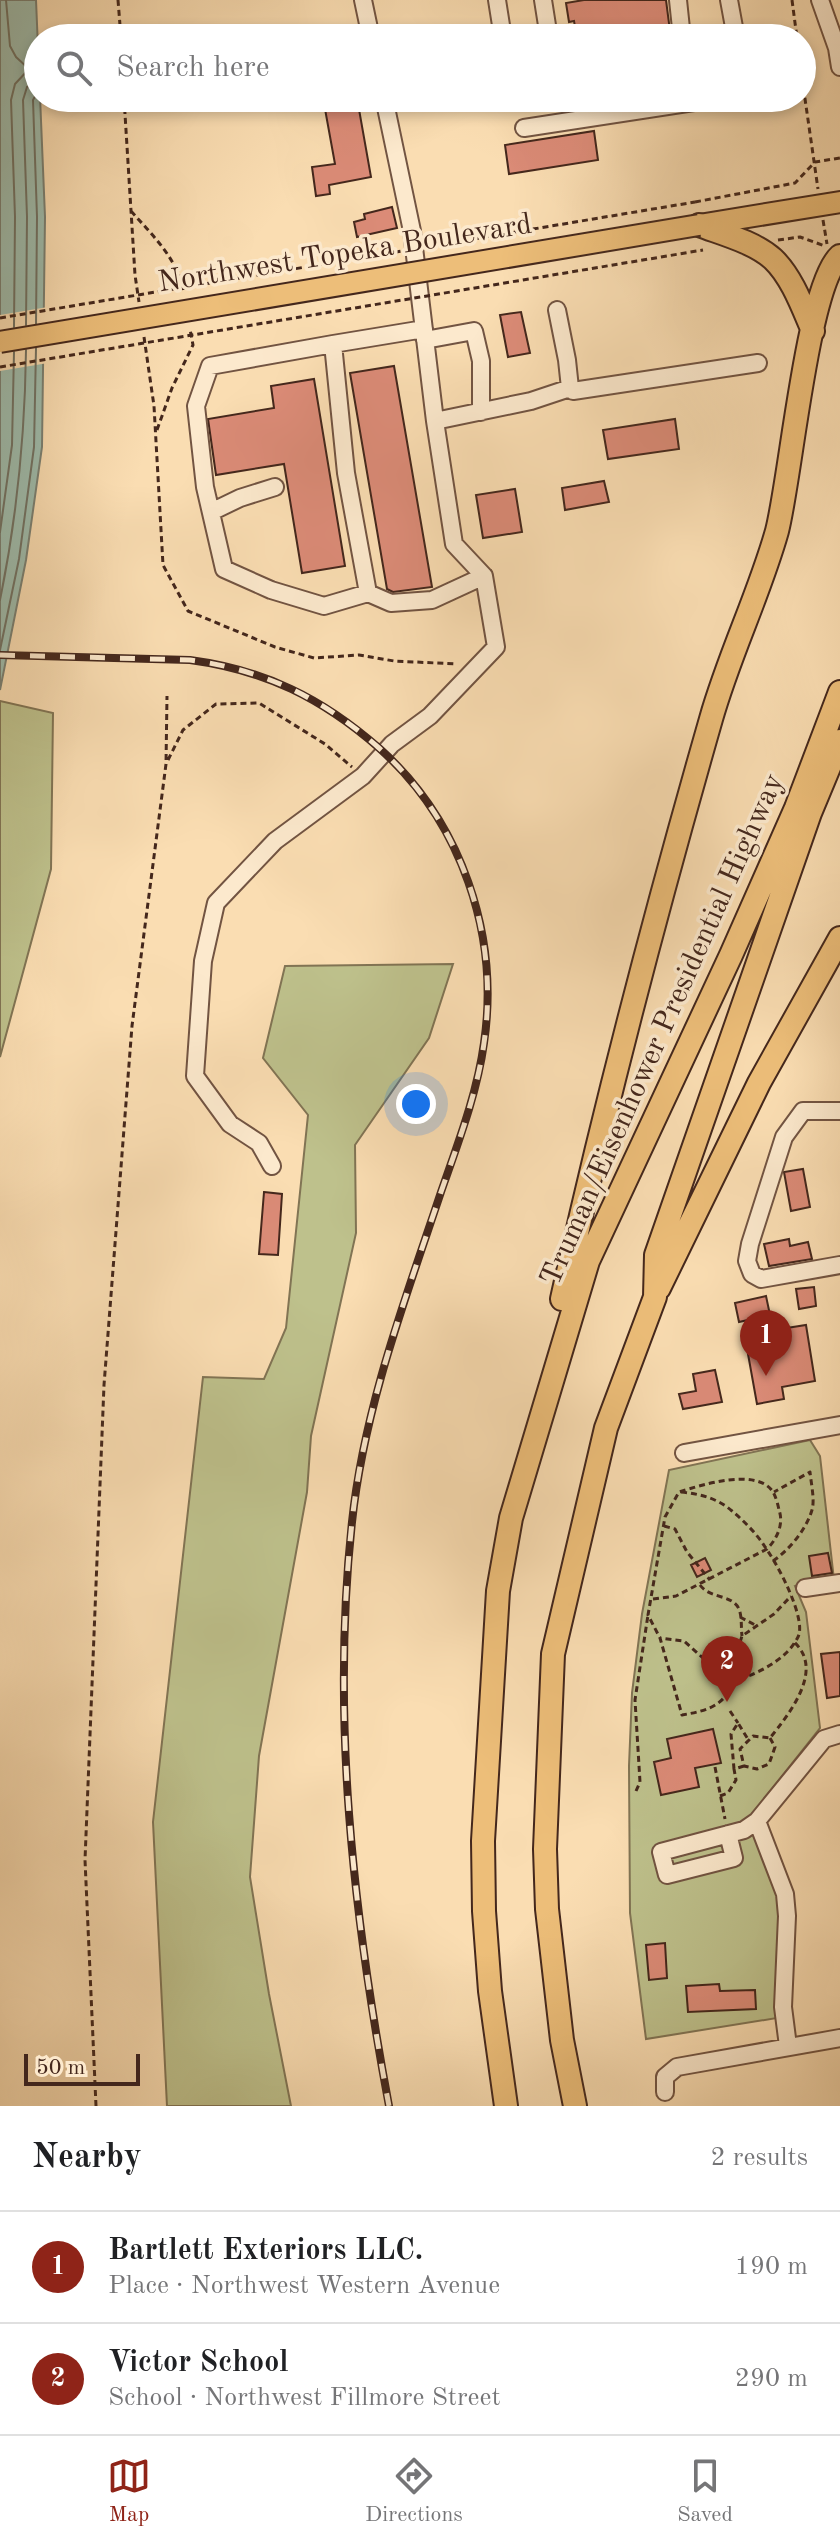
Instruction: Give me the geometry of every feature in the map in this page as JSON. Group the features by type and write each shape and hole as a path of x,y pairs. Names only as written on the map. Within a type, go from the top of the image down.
{"highway":[{"path":"699,225 749,244 774,259 795,290 813,331"},
{"path":"529,1453 595,1152 712,716 777,530 813,331 834,252"},
{"name":"Truman/Eisenhower Presidential Highway","path":"575,2106 562,2040 547,1909 545,1849 553,1654 606,1428 655,1297 656,1255 840,692"},
{"name":"Truman/Eisenhower Presidential Highway","path":"506,2106 490,1991 483,1841 498,1591 511,1518 588,1261 724,969 840,741"},
{"path":"655,1297 759,1083 840,938"}],"main road":[{"name":"Northwest Topeka Boulevard","path":"0,342 830,204"}],"street":[{"path":"363,0 368,24"},
{"path":"497,0 501,24"},
{"path":"543,0 547,24"},
{"path":"678,0 681,24"},
{"path":"729,0 733,24"},
{"path":"820,0 837,48 840,67"},
{"path":"272,1166 259,1143 230,1124 195,1076 203,961 216,903 275,841 363,776 392,744 430,716 496,647 484,576 454,544 435,421 412,231 387,112"},
{"path":"524,128 629,112"},
{"path":"557,310 570,388"},
{"path":"481,412 481,361 474,331 333,344 210,366 196,406 205,487 224,569 271,590 324,606 368,593 391,603 432,600 484,576"},
{"path":"333,344 346,473 368,593"},
{"path":"435,421 531,401 570,388 573,391 626,384 758,363"},
{"path":"211,512 240,498 275,487"},
{"path":"840,1111 803,1111 784,1137 749,1247 748,1265 752,1274 761,1279 840,1265"},
{"path":"684,1453 840,1425"},
{"path":"798,1592 840,1583"},
{"path":"728,1834 744,1830 757,1821 832,1736"},
{"path":"757,1821 785,1894 783,2007 788,2046"},
{"path":"665,2092 665,2077 677,2067 840,2038"}],"path":[{"path":"118,0 120,24"},
{"path":"792,0 795,24"},
{"path":"807,112 815,162 830,204 834,252"},
{"path":"0,318 795,183 815,162 840,158"},
{"path":"0,367 703,250"},
{"path":"96,2106 85,1860 104,1385 132,1026 166,764 167,696"},
{"path":"166,764 183,730 216,704 259,703 325,744 363,776"},
{"path":"773,1492 810,1472 813,1509 798,1536 773,1561"},
{"path":"636,1791 640,1782 635,1700 665,1517 679,1492 715,1481 753,1480 773,1492 782,1516 776,1540 767,1549 676,1596 653,1599"},
{"path":"660,1638 684,1641 713,1667 746,1677 784,1656 800,1635 798,1592 767,1549 731,1509 705,1495 679,1492"},
{"path":"664,1526 675,1529 687,1552 710,1580"},
{"path":"700,1585 706,1593 734,1601 741,1612 742,1636 730,1672"},
{"path":"742,1636 774,1614 798,1592"},
{"path":"648,1615 660,1638 682,1715 712,1710 733,1686 736,1674"},
{"path":"740,1617 757,1626"},
{"path":"770,1738 796,1706 806,1674 802,1649 794,1642"},
{"path":"730,1711 749,1741"},
{"path":"720,1796 728,1793 736,1780 731,1734 738,1723"},
{"path":"744,1766 740,1749 753,1736 770,1738"},
{"path":"734,1769 744,1766 757,1769 769,1764 775,1747 770,1738"},
{"path":"715,1767 728,1834"}],"green space":[{"path":"0,701 53,713 51,869 0,1057"},
{"path":"453,964 429,1038 355,1145 356,1233 311,1436 307,1492 259,1756 250,1877 291,2106 167,2106 153,1822 203,1377 264,1379 286,1328 308,1115 263,1058 285,966"},
{"path":"810,1440 820,1456 834,1580 795,1586 806,1612 820,1728 752,1814 784,1918 777,2018 646,2039 630,1913 629,1766 632,1693 642,1614 669,1470"}],"water":[{"path":"0,0 36,0 37,24 24,24 24,112 41,112 45,217 42,447 26,560 0,690"}],"pier":[{"path":"48,307 48,363 0,371 0,315"}],"building":[{"path":"584,0 666,0 669,24 575,24 574,21 569,22 566,3"},
{"path":"326,112 359,112 371,177 329,185 330,194 316,196 312,167 335,164"},
{"path":"594,131 598,160 509,174 505,145"},
{"path":"392,207 397,228 357,237 354,222 365,219 364,214"},
{"path":"521,312 530,353 508,357 500,315"},
{"path":"394,366 432,587 393,592 387,589 350,373"},
{"path":"314,379 345,566 302,573 284,464 216,475 208,419 274,408 271,386"},
{"path":"675,419 679,449 608,459 603,430"},
{"path":"604,481 609,502 565,510 562,488"},
{"path":"515,489 522,532 483,538 476,495"},
{"path":"803,1169 810,1207 791,1211 784,1172"},
{"path":"264,1192 282,1194 278,1255 259,1254"},
{"path":"789,1239 790,1246 808,1242 812,1259 769,1266 764,1244"},
{"path":"814,1287 816,1306 799,1309 796,1289"},
{"path":"766,1296 770,1315 739,1322 735,1303"},
{"path":"806,1325 815,1381 782,1387 784,1399 757,1404 748,1354 783,1348 780,1329"},
{"path":"715,1370 722,1402 683,1409 679,1394 696,1391 693,1374"},
{"path":"828,1553 832,1573 812,1576 809,1556"},
{"path":"705,1558 711,1570 697,1577 691,1565"},
{"path":"840,1652 840,1696 827,1698 821,1654"},
{"path":"713,1729 721,1763 695,1768 699,1787 661,1795 654,1762 671,1758 667,1739"},
{"path":"665,1943 667,1978 649,1980 646,1945"},
{"path":"719,1984 720,1991 755,1990 756,2009 688,2012 686,1986"}],"railway":[{"path":"0,655 190,660 268,679 314,701 358,730 408,777 452,845 468,882 479,921 486,961 487,1002 481,1062 466,1118 400,1314 376,1396 358,1480 346,1595 344,1669 349,1815 365,1961 389,2106"}],"place":[{"name":"Bartlett Exteriors LLC.","path":"766,1376"},
{"name":"Victor School","path":"727,1702"}]}
